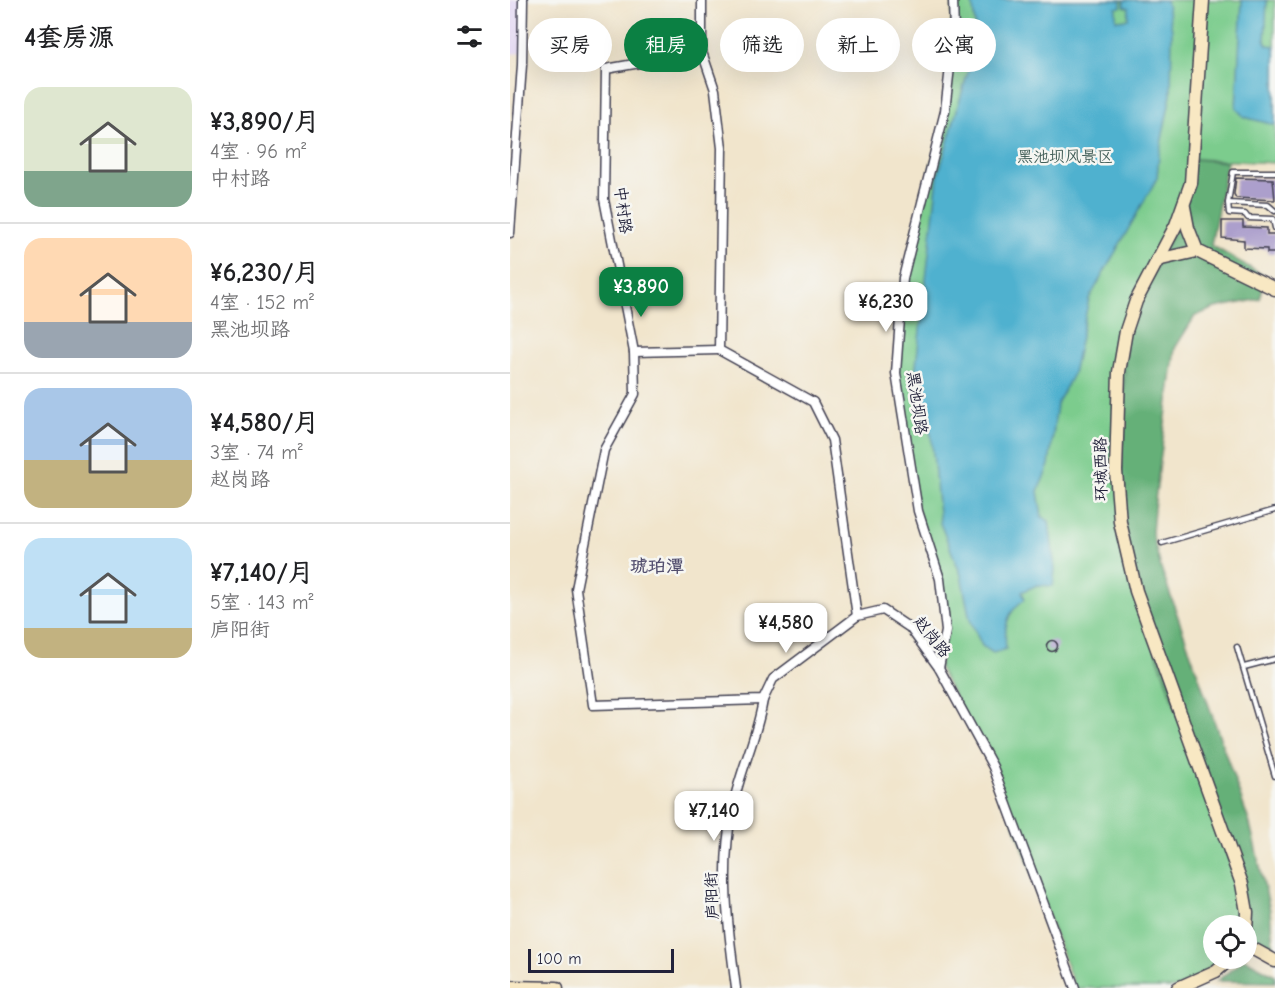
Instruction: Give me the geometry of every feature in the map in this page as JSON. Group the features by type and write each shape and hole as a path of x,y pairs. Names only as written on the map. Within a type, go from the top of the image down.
{"street":[{"path":"510,232 522,65 523,0"},
{"path":"702,0 702,18"},
{"name":"黑池坝路","path":"939,668 946,631 940,579 918,511 896,373 903,278 945,111 954,32 953,0"},
{"name":"环城西路","path":"1203,0 1194,162 1184,207 1136,302 1120,361 1116,462 1120,522 1129,567 1149,632 1242,884 1246,915"},
{"name":"中村路","path":"624,66 606,69 604,200 634,352 635,394 604,450 576,589 593,705 763,700"},
{"path":"708,70 715,90 722,148 719,350"},
{"path":"1184,207 1188,228 1197,251"},
{"path":"1156,260 1197,251 1275,289"},
{"path":"634,352 719,350 813,402 832,440 857,616"},
{"name":"赵岗路","path":"763,700 773,679 857,616 883,610 910,628 939,668 993,767 1075,988"},
{"name":"庐阳街","path":"736,988 726,913 727,845 732,808 759,721 763,700"},
{"path":"1257,951 1275,961"},
{"path":"1178,988 1218,969"},
{"path":"510,987 557,988"}],"lane":[{"path":"1273,219 1248,218 1245,214 1229,213 1228,203 1233,172 1275,172"},
{"path":"1228,203 1268,205 1274,211 1275,228"},
{"path":"1162,543 1275,510"},
{"path":"1237,647 1275,776"},
{"path":"1244,667 1275,659"}],"shaded area":[{"path":"510,0 523,0 522,53 510,54"}],"green space":[{"name":"黑池坝风景区","path":"953,0 1275,0 1275,163 1195,159 1116,453 1228,846 1244,915 1203,915 1203,969 1213,969 1178,988 1075,988 993,767 939,668 946,631 940,579 918,511 896,373 903,278 945,111 948,72 996,72 996,18 952,18"},
{"path":"1195,159 1227,162 1211,245 1266,277 1260,299 1215,308 1195,316 1175,348 1152,533 1161,568 1250,824 1270,910 1273,949 1257,942 1257,915 1247,915 1149,632 1120,522 1126,331 1176,225"},
{"path":"1257,965 1275,975 1275,982 1217,981 1232,969 1257,969"}],"water":[{"path":"972,0 1121,0 1121,7 1116,8 1116,20 1128,19 1129,8 1124,6 1124,0 1166,0 1172,30 1171,95 1159,154 1157,178 1089,299 1073,374 1057,404 1049,465 1038,491 1042,517 1049,521 1055,570 1053,586 1037,585 1022,592 1025,599 1014,609 1008,621 1005,634 1006,649 993,653 982,646 970,620 961,575 940,523 931,434 920,415 915,374 938,176 968,72 996,72 996,18 974,18"},
{"path":"1242,0 1267,0 1265,41 1267,45 1275,46 1275,125 1244,117 1236,108"}],"building":[{"path":"1236,178 1273,179 1275,200 1236,198 1234,194"},
{"path":"1222,221 1243,221 1243,227 1267,228 1267,234 1275,234 1275,253 1267,253 1267,249 1244,248 1244,240 1222,238"},
{"path":"1052,641 1056,642 1056,650 1052,651 1048,650 1047,646 1048,642"}],"district":[{"name":"琥珀潭","path":"657,566"}]}
